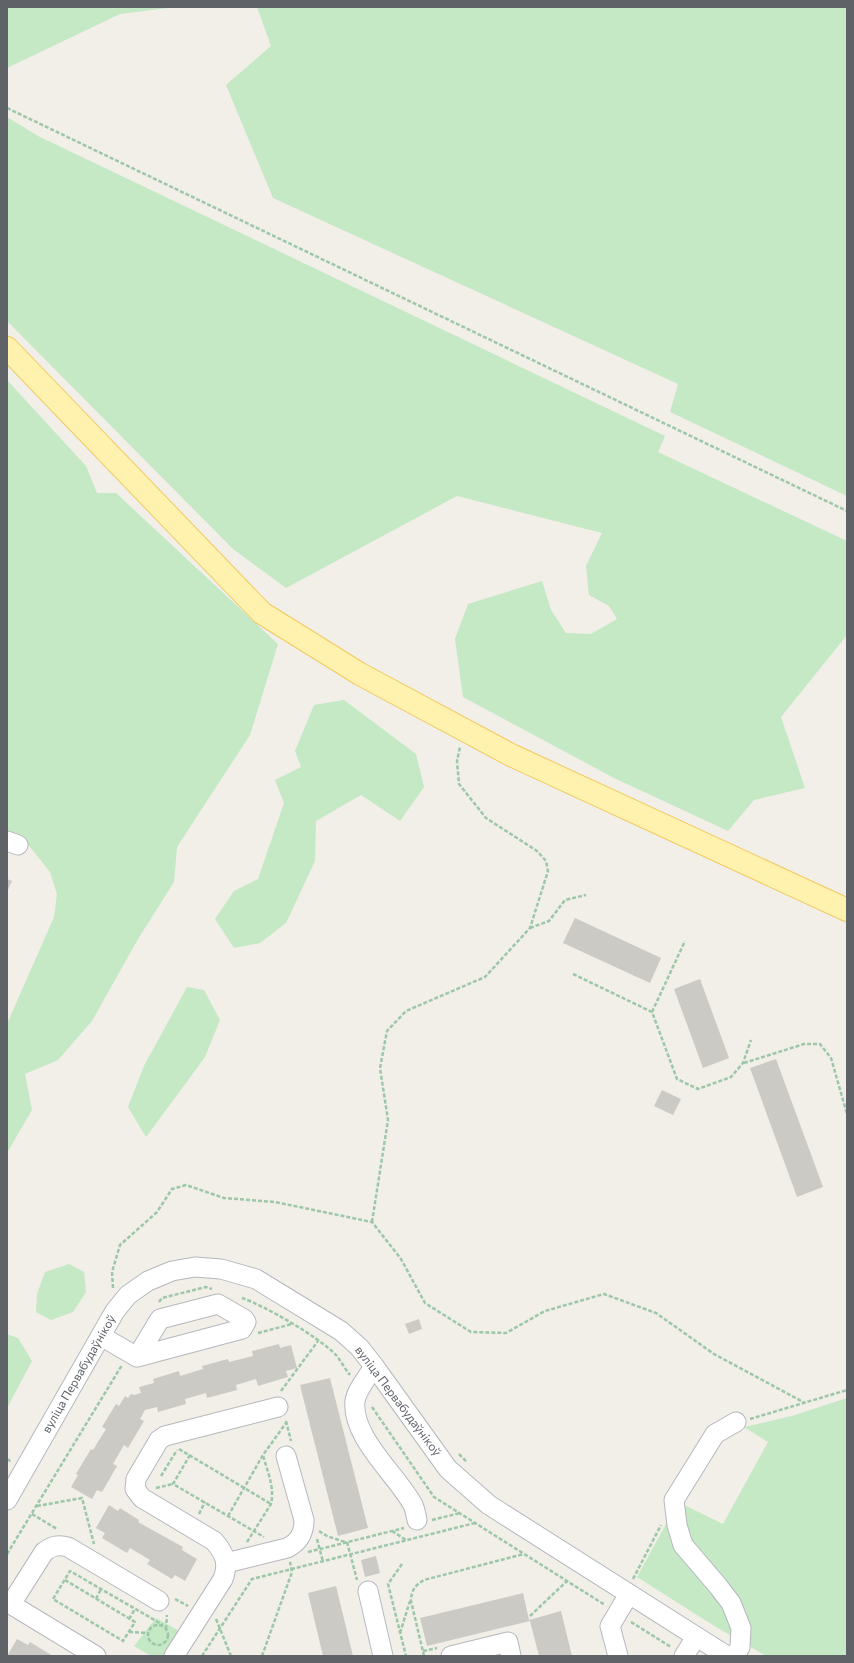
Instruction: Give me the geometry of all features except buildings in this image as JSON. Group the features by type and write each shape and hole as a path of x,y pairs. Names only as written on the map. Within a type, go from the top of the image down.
{"main road":[{"path":"7,348 262,613 360,674 511,755 847,910"}],"street":[{"name":"вуліца Первабудаўнікоў","path":"7,1500 114,1311 128,1295 148,1281 172,1271 195,1267 221,1269 256,1279 341,1331 359,1347 374,1366 448,1469 489,1505 631,1587 696,1637 727,1656"},
{"path":"101,1336 133,1355 242,1329 246,1322 244,1319 218,1304 160,1319 133,1355"},
{"path":"374,1366 355,1401 359,1425 363,1435 413,1505 418,1522"},
{"path":"174,1656 223,1579 226,1572 226,1563 223,1551 214,1542 142,1498 136,1489 136,1479 159,1440 165,1436 282,1419"},
{"path":"735,1656 740,1647 741,1628 731,1603 683,1545 677,1525 674,1500 715,1434 736,1422"},
{"path":"226,1563 287,1548 295,1544 300,1537 304,1529 304,1520 286,1456"},
{"path":"96,1656 9,1603 44,1552 49,1548 62,1545 68,1547 159,1601"},
{"path":"618,1656 610,1626 631,1587"},
{"path":"368,1591 383,1656"},
{"path":"684,1655 696,1637"},
{"path":"451,1656 508,1642 511,1656"}],"path":[{"path":"7,108 847,511"},
{"path":"372,1222 388,1120 380,1068 387,1031 406,1011 485,977 530,928 548,871 546,861 537,851 486,818 459,784 457,761 464,730"},
{"path":"530,928 549,921 566,900 586,895"},
{"path":"652,1012 686,941"},
{"path":"573,974 652,1012 676,1079 698,1089 731,1077 743,1063 751,1040"},
{"path":"743,1063 804,1044 820,1044 831,1058 847,1114"},
{"path":"114,1311 112,1272 120,1245 157,1212 172,1189 186,1185 224,1198 275,1202 372,1222 401,1259 425,1302 471,1332 506,1333 545,1312 604,1294 656,1314 714,1354 806,1403"},
{"path":"158,1304 162,1298 206,1287 219,1291"},
{"path":"238,1297 280,1317 318,1341 336,1355 434,1497 476,1522 684,1655"},
{"path":"7,1554 133,1355"},
{"path":"736,1422 847,1390"},
{"path":"228,1516 282,1419"},
{"path":"161,1476 176,1450 187,1447"},
{"path":"179,1449 271,1504"},
{"path":"190,1455 174,1484 265,1538"},
{"path":"246,1543 271,1504 272,1490 263,1455"},
{"path":"37,1506 82,1498 94,1545"},
{"path":"631,1587 674,1500"},
{"path":"304,1553 391,1531 418,1522 461,1513"},
{"path":"202,1656 252,1579 476,1522"},
{"path":"317,1529 327,1536 346,1543"},
{"path":"391,1531 407,1540"},
{"path":"400,1633 411,1594 414,1588 424,1580 524,1554"},
{"path":"262,1656 292,1572 289,1557"},
{"path":"402,1564 388,1584 406,1656"},
{"path":"65,1580 135,1622 123,1641 53,1599 70,1571 163,1626 168,1632 167,1641 162,1645 150,1642 148,1633 151,1628 155,1626 163,1626"},
{"path":"530,1616 567,1581"},
{"path":"96,1599 101,1589"},
{"path":"410,1601 424,1656"},
{"path":"129,1618 135,1609"},
{"path":"211,1621 214,1615 231,1656"},
{"path":"129,1632 148,1633"}],"green space":[{"path":"7,7 176,7 120,14 7,68"},
{"path":"257,7 847,7 847,496 670,412 678,384 273,198 226,85 271,46"},
{"path":"7,117 38,136 665,436 658,452 847,541 847,635 781,717 805,788 754,800 728,831 614,778 463,697 455,639 468,604 542,581 551,610 566,633 591,634 617,619 609,606 589,595 586,566 602,533 457,496 286,588 233,549 7,321"},
{"path":"7,380 86,466 97,493 116,493 278,644 250,735 177,847 174,882 138,939 92,1021 58,1060 25,1074 32,1110 7,1153 7,1024 54,917 57,894 50,872 22,837 7,832"},
{"path":"344,700 416,754 424,787 400,821 361,795 316,821 315,861 286,923 260,943 234,948 215,919 234,891 258,879 284,803 275,780 301,767 295,751 314,705"},
{"path":"187,987 204,990 220,1020 205,1057 146,1137 128,1107 144,1066"},
{"path":"69,1264 84,1272 86,1292 73,1312 51,1320 36,1312 37,1294 45,1272"},
{"path":"7,1334 18,1338 32,1361 7,1408"},
{"path":"847,1398 847,1656 766,1656 716,1627 637,1577 678,1502 723,1524 768,1442 744,1427 792,1416"},
{"path":"156,1618 185,1634 171,1656 151,1656 134,1646"}]}
